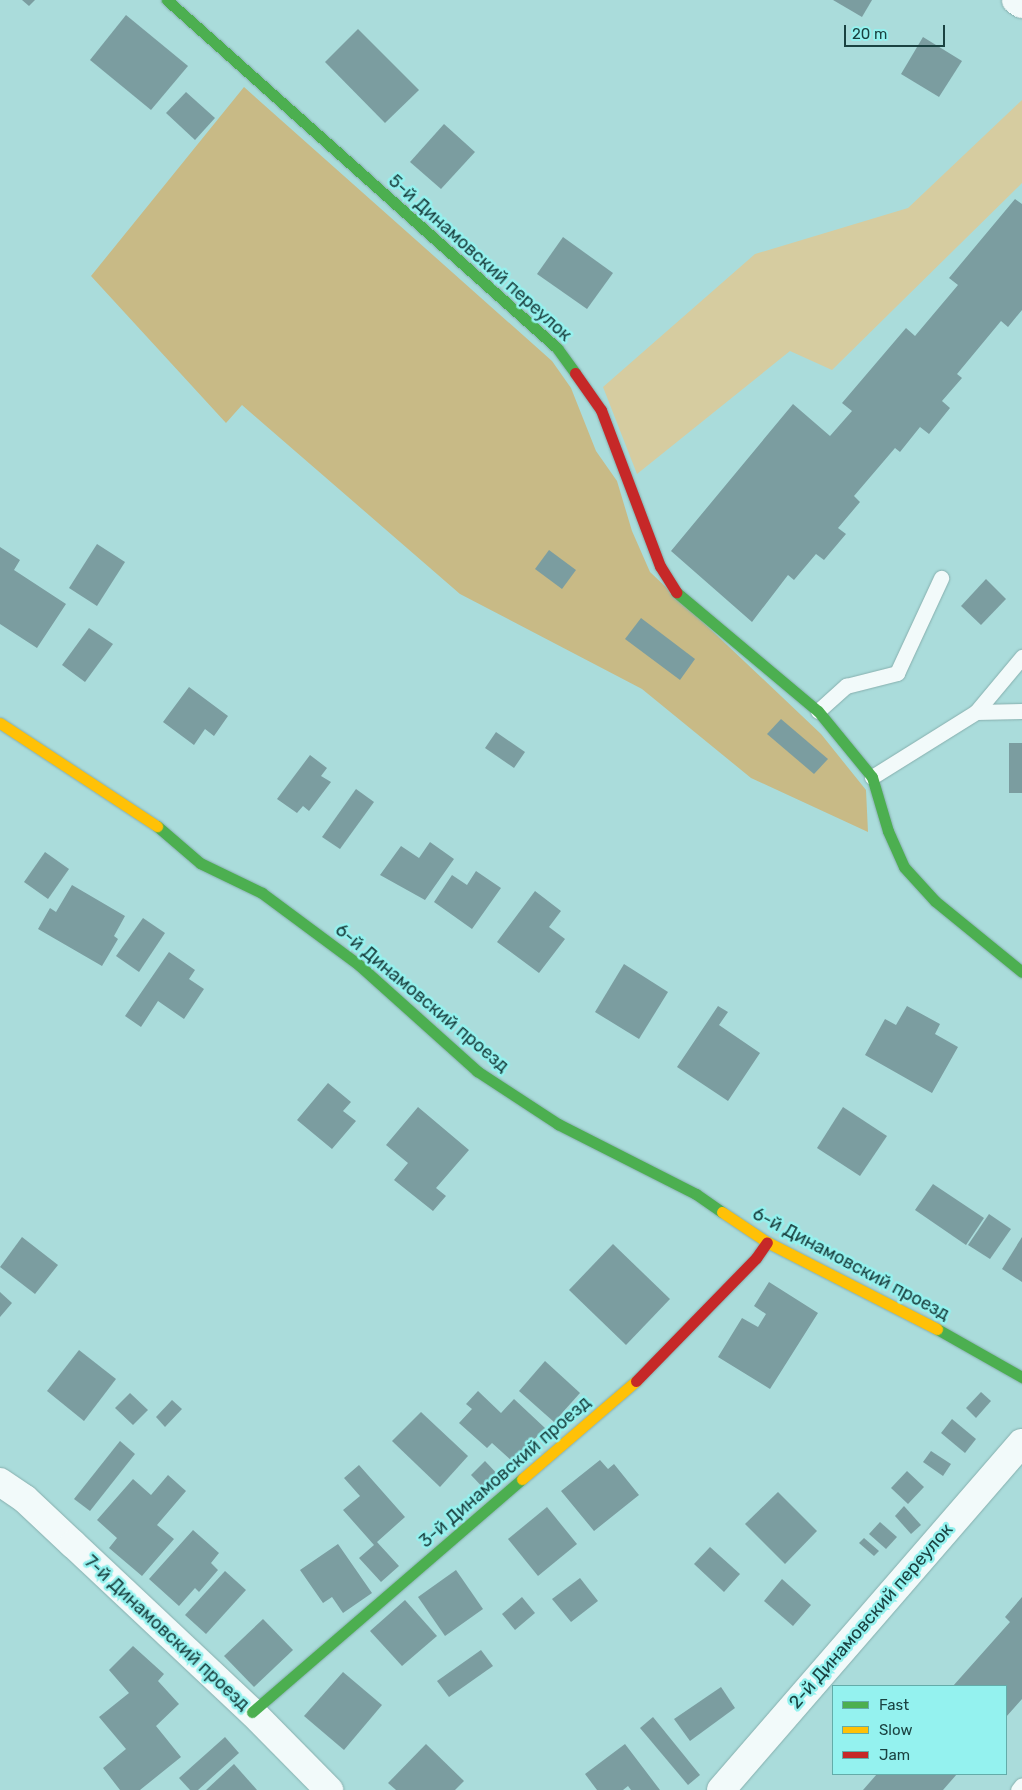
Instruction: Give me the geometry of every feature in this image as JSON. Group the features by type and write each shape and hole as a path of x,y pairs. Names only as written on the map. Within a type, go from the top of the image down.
{"street":[{"name":"5-й Динамовский переулок","path":"167,0 557,348 601,410 660,566 676,592 818,711 848,751 872,777 888,831 904,867 935,901 1022,972"},
{"path":"1016,0 1022,4"},
{"name":"6-й Динамовский проезд","path":"0,723 160,828 200,863 262,893 359,965 477,1071 558,1124 696,1194 767,1242 889,1302 1022,1377"},
{"name":"3-й Динамовский проезд","path":"252,1712 645,1372 756,1258 767,1242"},
{"name":"2-й Динамовский переулок","path":"721,1790 1018,1453"},
{"name":"7-й Динамовский проезд","path":"0,1482 25,1499 252,1712 329,1790"}],"lane":[{"path":"818,711 846,686 897,673 942,578"},
{"path":"872,777 976,712 1022,657"},
{"path":"976,712 1022,711"},
{"path":"1018,1790 1022,1785"}],"shaded area":[{"path":"244,87 552,361 571,388 596,451 617,481 632,531 650,572 821,734 866,790 868,832 751,778 642,689 460,594 242,405 226,423 91,276"},
{"path":"1022,100 1022,183 832,370 790,351 637,474 603,387 755,254 908,208"}],"building":[{"path":"22,0 35,0 29,6"},
{"path":"833,0 872,0 862,17"},
{"path":"126,15 188,66 151,110 90,60"},
{"path":"358,29 419,90 385,123 325,62"},
{"path":"923,37 962,61 939,97 901,74"},
{"path":"186,92 215,118 195,140 166,113"},
{"path":"444,124 475,152 441,189 410,162"},
{"path":"1015,199 1022,204 1022,310 1008,327 1001,321 957,374 962,378 942,401 950,408 929,434 920,427 900,452 895,448 854,496 860,502 838,528 846,534 824,560 816,554 794,580 788,575 752,622 671,551 793,404 830,436 852,411 842,403 906,328 915,336 958,285 949,278"},
{"path":"563,237 613,273 587,309 537,274"},
{"path":"97,544 125,562 97,606 69,588"},
{"path":"0,547 20,560 14,570 66,604 37,648 0,624"},
{"path":"549,550 576,570 562,589 535,569"},
{"path":"986,579 1006,599 981,625 961,606"},
{"path":"641,618 695,659 680,680 625,639"},
{"path":"89,628 113,644 85,682 62,665"},
{"path":"189,687 228,716 214,736 205,729 194,745 163,722"},
{"path":"781,719 828,759 814,774 767,734"},
{"path":"496,732 525,752 514,768 485,748"},
{"path":"1009,743 1022,743 1022,793 1009,793"},
{"path":"310,755 327,768 321,776 331,782 309,811 303,806 297,813 277,799"},
{"path":"356,789 374,802 340,849 322,837"},
{"path":"430,842 454,859 425,900 380,875 401,846 419,858"},
{"path":"45,852 69,869 48,899 24,882"},
{"path":"476,871 501,888 472,929 434,902 452,875 467,885"},
{"path":"72,885 125,916 114,936 118,939 102,966 38,929 50,908 56,912"},
{"path":"535,891 561,911 549,927 565,939 539,973 497,942"},
{"path":"143,918 165,933 139,972 116,956"},
{"path":"169,952 195,970 189,979 204,989 184,1019 158,1001 141,1027 125,1016"},
{"path":"624,964 668,992 639,1039 595,1012"},
{"path":"718,1006 728,1012 719,1025 760,1053 728,1101 677,1067"},
{"path":"907,1006 940,1024 935,1034 958,1047 932,1093 865,1055 885,1019 896,1025"},
{"path":"328,1083 351,1102 343,1111 356,1121 332,1149 297,1120"},
{"path":"418,1107 469,1150 436,1188 446,1196 433,1211 394,1180 408,1163 386,1145"},
{"path":"843,1107 887,1136 860,1176 817,1148"},
{"path":"933,1184 984,1218 966,1245 915,1210"},
{"path":"989,1214 1011,1229 990,1259 968,1245"},
{"path":"22,1237 58,1265 35,1294 0,1267"},
{"path":"1022,1237 1022,1282 1002,1269"},
{"path":"613,1244 670,1299 626,1345 569,1290"},
{"path":"769,1282 818,1313 770,1389 718,1357 742,1318 758,1327 766,1314 754,1306"},
{"path":"0,1292 12,1303 0,1317"},
{"path":"79,1350 116,1379 84,1421 47,1391"},
{"path":"545,1361 580,1393 554,1422 519,1391"},
{"path":"478,1391 501,1413 514,1399 545,1428 513,1462 492,1443 487,1448 459,1423 472,1409 466,1404"},
{"path":"981,1392 991,1401 976,1418 966,1408"},
{"path":"130,1393 148,1410 133,1425 115,1408"},
{"path":"172,1400 182,1409 165,1427 156,1417"},
{"path":"421,1412 468,1456 440,1487 392,1441"},
{"path":"952,1419 976,1439 965,1453 941,1433"},
{"path":"120,1441 135,1454 90,1511 74,1499"},
{"path":"931,1451 951,1464 943,1476 923,1462"},
{"path":"600,1460 608,1469 614,1464 639,1495 594,1531 561,1491"},
{"path":"485,1461 503,1480 489,1494 471,1475"},
{"path":"359,1465 405,1517 377,1542 399,1566 381,1582 359,1558 374,1545 343,1510 360,1496 344,1478"},
{"path":"907,1471 924,1487 908,1504 891,1488"},
{"path":"168,1475 186,1491 157,1525 174,1539 142,1576 109,1548 117,1538 97,1520 133,1479 151,1495"},
{"path":"778,1492 817,1531 785,1564 745,1524"},
{"path":"904,1506 921,1525 911,1534 895,1516"},
{"path":"547,1507 577,1544 538,1576 508,1539"},
{"path":"880,1522 897,1537 886,1549 869,1534"},
{"path":"193,1530 219,1553 211,1563 218,1570 199,1592 195,1588 179,1606 149,1579"},
{"path":"864,1538 879,1551 874,1556 859,1543"},
{"path":"338,1544 372,1593 343,1613 332,1597 323,1603 300,1570"},
{"path":"710,1547 740,1574 724,1592 694,1564"},
{"path":"456,1570 483,1609 445,1636 418,1597"},
{"path":"225,1571 246,1590 206,1634 185,1615"},
{"path":"580,1578 598,1601 571,1622 552,1599"},
{"path":"782,1579 811,1605 793,1626 764,1601"},
{"path":"522,1597 535,1613 515,1630 502,1614"},
{"path":"1022,1597 1022,1699 1007,1716 1007,1685 954,1685 1010,1622 1005,1617"},
{"path":"405,1600 437,1636 402,1666 370,1631"},
{"path":"263,1619 293,1650 254,1687 224,1656"},
{"path":"133,1646 164,1674 158,1681 179,1704 156,1726 181,1757 140,1790 120,1790 103,1768 126,1749 99,1717 129,1693 109,1670"},
{"path":"481,1650 493,1666 449,1697 437,1681"},
{"path":"343,1672 382,1705 344,1750 304,1716"},
{"path":"721,1687 735,1708 690,1741 674,1719"},
{"path":"653,1717 700,1775 688,1785 640,1728"},
{"path":"225,1737 239,1753 198,1790 190,1790 179,1778"},
{"path":"426,1744 464,1781 455,1790 396,1790 388,1783"},
{"path":"625,1744 660,1790 631,1790 628,1786 623,1790 597,1790 585,1774"},
{"path":"234,1764 257,1790 206,1790"},
{"path":"876,1775 956,1775 943,1790 863,1790"}],"traffic: fast":[{"path":"167,0 557,348 575,373"},
{"path":"676,592 818,711 872,777 888,831 904,867 935,901 1022,972"},
{"path":"157,826 200,863 262,893 359,965 477,1071 558,1124 696,1194 722,1212"},
{"path":"937,1329 1022,1377"},
{"path":"252,1712 522,1479"}],"traffic: slow":[{"path":"0,723 157,826"},
{"path":"722,1212 767,1242 937,1329"},
{"path":"522,1479 636,1381"}],"traffic: jam":[{"path":"575,373 601,410 660,566 676,592"},
{"path":"636,1381 756,1258 767,1242"}]}
